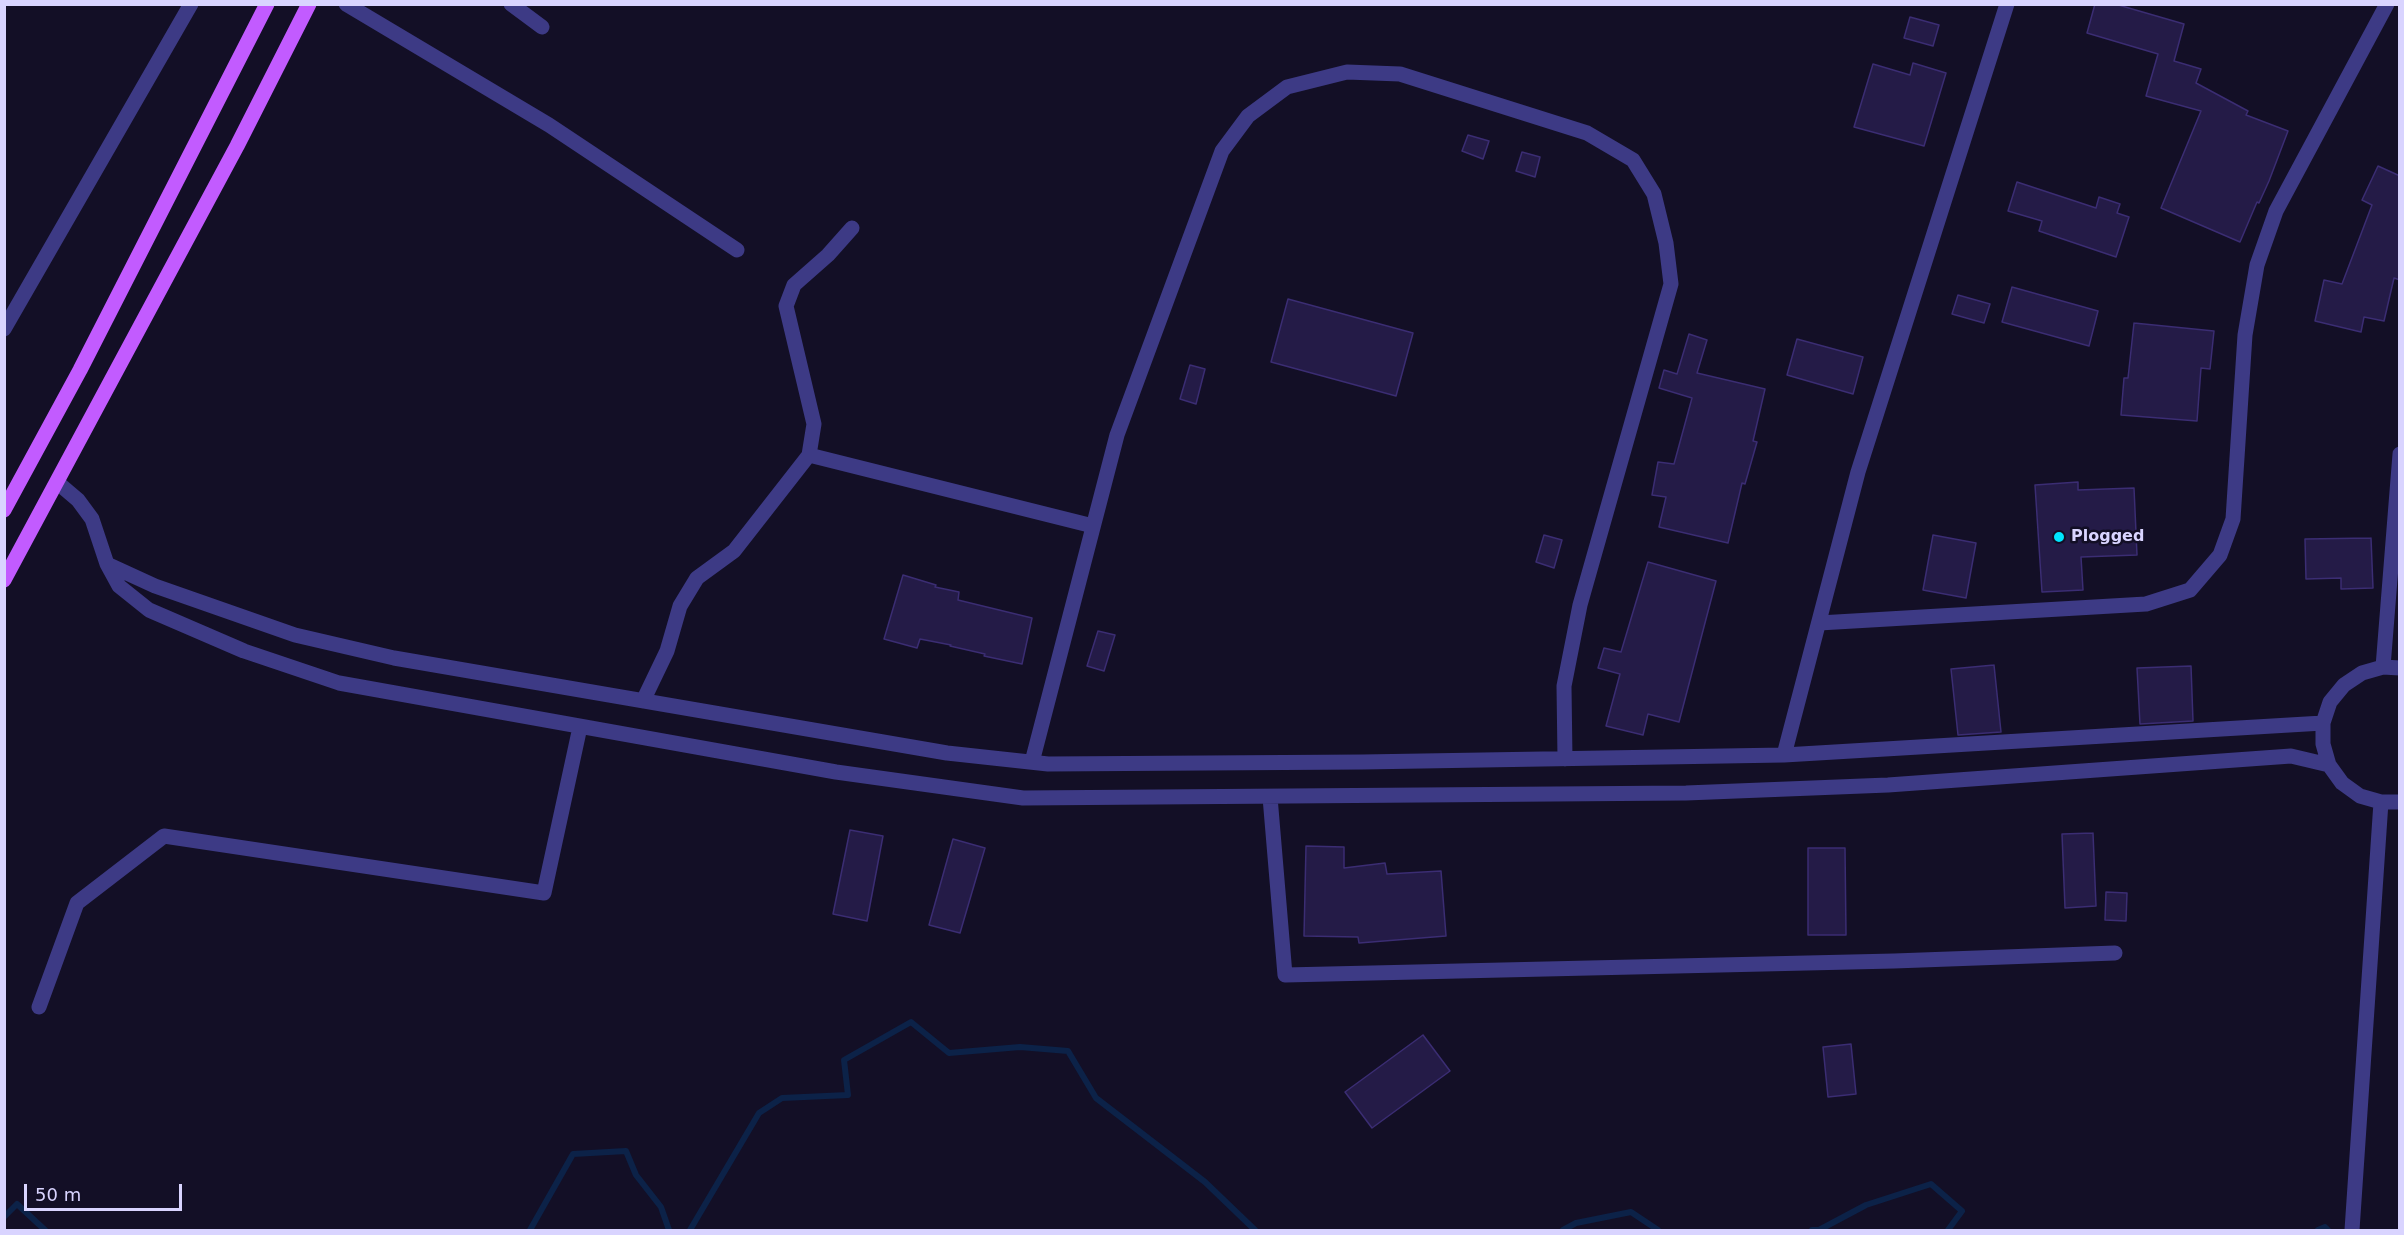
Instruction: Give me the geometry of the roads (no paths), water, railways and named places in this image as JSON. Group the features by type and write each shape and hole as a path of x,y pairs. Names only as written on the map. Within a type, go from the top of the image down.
{"main road":[{"path":"6,502 80,370 267,4"},
{"path":"4,580 58,483 309,4"}],"street":[{"path":"4,329 191,4"},
{"path":"346,4 549,125 737,250"},
{"path":"511,4 542,27"},
{"path":"1784,755 1858,472 2007,4"},
{"path":"1819,623 2146,604 2190,590 2220,555 2233,519 2245,335 2257,265 2276,211 2387,4"},
{"path":"1032,762 1121,423 1222,151 1248,117 1287,87 1347,72 1400,74 1587,133 1633,160 1654,194 1666,243 1671,284 1580,605 1564,686 1565,759"},
{"path":"643,701 667,651 680,606 698,578 734,550 809,455 814,424 786,306 794,285 828,255 852,228"},
{"path":"2383,667 2400,454"},
{"path":"809,455 1093,526"},
{"path":"58,483 78,500 92,519 107,564 119,586 149,610 244,651 339,683 836,772 1023,798 1686,793 1888,785 2291,756 2329,765"},
{"path":"107,564 155,586 296,635 394,658 947,753 1032,762 1362,762 1784,755 2323,723"},
{"path":"2400,668 2383,667 2362,673 2344,685 2330,702 2323,723 2323,744 2329,765 2342,783 2360,796 2381,802 2400,802"},
{"path":"39,1007 77,903 164,836 544,893 580,727"},
{"path":"1270,797 1285,975 1905,961 2115,953"},
{"path":"2352,1230 2381,802"}],"waterway":[{"path":"690,1230 759,1113 782,1098 848,1095 844,1060 911,1022 949,1053 1020,1047 1068,1051 1096,1098 1205,1182 1255,1230"},
{"path":"530,1230 573,1154 626,1151 636,1175 661,1207 669,1230"},
{"path":"1812,1230 1819,1230 1866,1205 1931,1184 1962,1211 1948,1230"},
{"path":"4,1217 17,1204 45,1230"},
{"path":"1563,1230 1576,1223 1631,1212 1658,1230"},
{"path":"2318,1230 2325,1227 2328,1230"}],"place":[{"name":"Plogged","path":"2059,537"}]}
